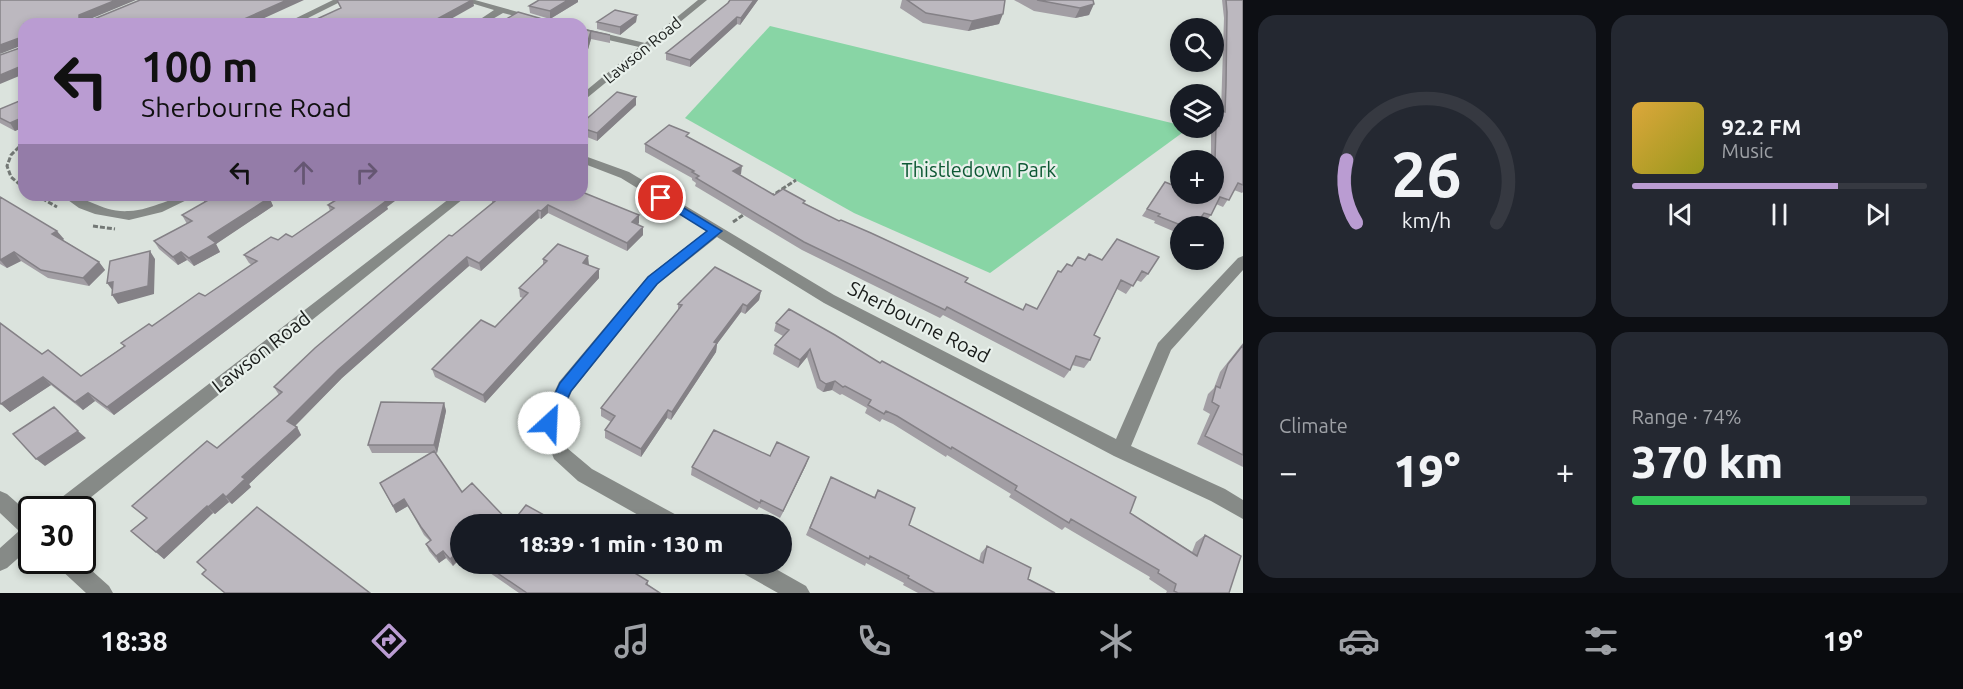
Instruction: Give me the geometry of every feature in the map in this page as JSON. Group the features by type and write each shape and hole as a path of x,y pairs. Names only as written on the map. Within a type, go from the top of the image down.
{"street":[{"path":"302,18 340,0"},
{"path":"465,0 532,18"},
{"name":"Lawson Road","path":"588,94 703,0"},
{"path":"488,18 501,10"},
{"path":"588,32 646,46"},
{"name":"Sherbourne Road","path":"588,161 625,175 829,299 1120,450 1218,495 1243,510"},
{"path":"76,201 90,210 129,217 166,207 178,201"},
{"name":"Lawson Road","path":"78,496 454,201"},
{"path":"655,514 585,475 560,453 549,423 565,387 653,280 716,231"},
{"path":"1120,450 1164,347 1243,261"},
{"path":"0,500 18,517"},
{"path":"0,561 18,544"},
{"path":"81,574 102,593"},
{"path":"764,574 799,593"}],"path":[{"path":"18,148 7,158 2,168 10,181 18,185"},
{"path":"768,198 796,180"},
{"path":"732,223 750,211"}],"green space":[{"name":"Thistledown Park","path":"770,26 1170,123 1170,138 1175,138 990,273 854,213 685,118"}],"building":[{"path":"0,0 116,0 79,15 79,18 18,18 18,38 0,45"},
{"path":"140,0 287,0 246,18 96,18"},
{"path":"337,0 472,0 439,18 319,18 341,8"},
{"path":"539,0 568,0 550,11 529,6"},
{"path":"730,0 754,0 741,18 737,17 690,60 666,53 728,3"},
{"path":"907,0 1005,0 1003,14 972,21 926,13"},
{"path":"1037,0 1093,0 1094,4 1080,8"},
{"path":"1226,0 1243,0 1243,185 1238,183 1229,200 1224,198 1224,150 1215,150 1216,138 1224,138"},
{"path":"615,10 637,15 620,27 597,22"},
{"path":"518,12 539,18 508,18"},
{"path":"18,49 18,68 0,75 0,55"},
{"path":"617,92 636,97 597,133 588,130 588,118"},
{"path":"18,102 18,120 10,123 0,118 0,109"},
{"path":"669,125 689,133 686,136 742,166 733,171 774,195 783,189 805,201 803,203 839,221 871,233 968,278 965,282 1023,310 1026,304 1037,309 1058,271 1061,272 1067,264 1072,266 1078,257 1085,260 1089,254 1102,260 1117,239 1159,257 1148,274 1142,271 1133,286 1121,280 1094,335 1100,338 1090,360 1076,356 1070,370 947,307 945,310 804,242 696,178 699,176 692,172 694,171 645,144"},
{"path":"1165,182 1170,184 1170,204 1216,204 1211,215 1204,213 1202,216 1170,216 1170,221 1147,209"},
{"path":"588,194 639,215 632,222 643,227 627,243 548,205 541,211 538,210 479,263 467,257 338,370 287,421 297,427 242,477 245,479 226,497 223,494 207,506 156,552 131,531 147,518 132,506 207,441 217,448 282,392 274,387 315,348 449,235 452,236 495,201 588,201"},
{"path":"0,197 57,231 52,234 99,262 83,278 41,270 14,252 0,260"},
{"path":"206,201 264,201 208,237 216,243 189,258 181,252 173,257 154,241 192,221 182,215"},
{"path":"334,201 386,201 107,407 88,393 75,402 43,377 0,403 0,323 42,354 48,350 81,376 125,346 121,343 149,324 152,326 199,293 205,296 257,261 244,255 271,237 278,240 286,234 292,237 334,208 328,205"},
{"path":"558,244 588,256 583,263 599,269 483,395 432,369 481,320 495,327 528,293 519,288 547,261 543,259"},
{"path":"150,251 148,286 112,295 113,282 107,283 110,261"},
{"path":"715,267 761,291 747,306 743,304 714,342 717,343 672,412 668,410 641,449 605,430 615,416 601,408 682,305 678,304"},
{"path":"789,309 880,363 882,361 1136,497 1130,513 1197,556 1205,535 1241,556 1229,593 1178,593 1174,591 1176,584 1158,573 1159,570 1071,519 1069,523 1015,490 1017,486 952,447 951,449 897,416 886,411 884,414 868,405 871,400 835,381 826,384 820,380 810,349 800,360 775,345 789,330 776,323"},
{"path":"1243,345 1243,455 1205,436 1219,406 1212,402 1216,386 1220,388 1228,364"},
{"path":"381,402 444,403 434,445 368,445"},
{"path":"54,407 78,431 36,459 13,434"},
{"path":"714,430 770,456 777,442 809,457 783,511 761,500 760,503 692,467"},
{"path":"434,451 462,492 472,483 501,514 450,514 450,559 443,551 436,556 426,544 431,540 404,499 393,506 380,483"},
{"path":"831,477 875,498 878,490 915,508 909,525 983,563 987,546 1031,568 1028,579 1055,593 935,593 908,578 909,576 870,556 869,559 810,528"},
{"path":"526,505 542,514 519,514"},
{"path":"257,507 370,593 225,593 202,574 206,570 197,562"},
{"path":"499,574 636,574 660,593 527,593"}],"route":[{"path":"549,423 565,387 653,280 716,231 661,198"}]}
